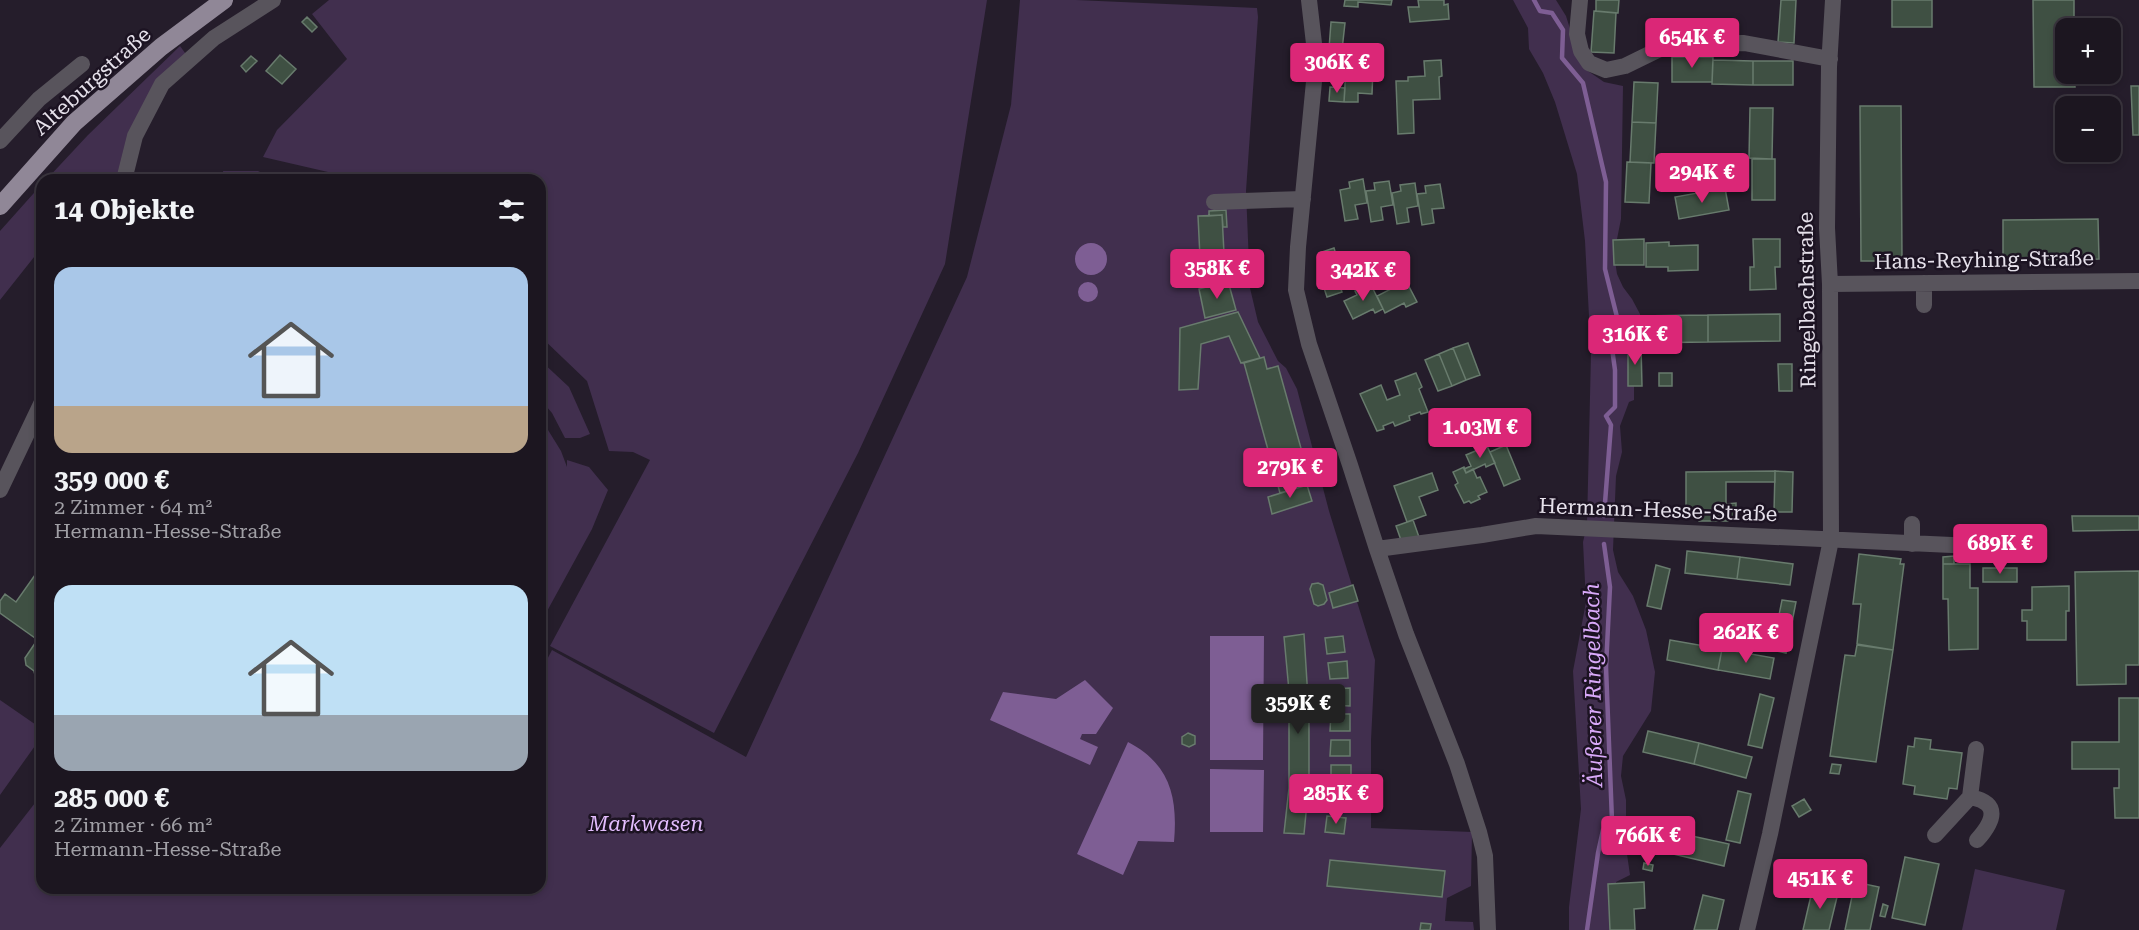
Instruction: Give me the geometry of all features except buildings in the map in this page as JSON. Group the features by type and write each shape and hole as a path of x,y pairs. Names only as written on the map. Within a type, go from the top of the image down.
{"main road":[{"name":"Alteburgstraße","path":"0,206 74,123 161,47 224,0"}],"street":[{"path":"126,174 135,136 162,84 213,38 273,0"},
{"path":"1309,0 1316,61 1296,290 1308,344 1377,549 1406,634 1457,764 1479,832 1485,856 1488,930"},
{"path":"1580,0 1577,34 1581,51 1589,63 1606,70 1625,66 1670,44 1744,43 1830,59"},
{"name":"Ringelbachstraße","path":"1747,930 1831,540 1830,284 1827,228 1833,0"},
{"path":"0,141 39,99 82,64"},
{"path":"1214,202 1303,199"},
{"name":"Hans-Reyhing-Straße","path":"1830,284 2139,281"},
{"path":"1924,283 1924,305"},
{"path":"0,490 36,415"},
{"path":"1912,524 1912,544"},
{"name":"Hermann-Hesse-Straße","path":"1377,549 1536,526 1831,540"},
{"path":"1831,540 2017,548"},
{"path":"1935,835 1970,797 1976,749"},
{"path":"1970,797 1982,799 1989,804 1991,811 1992,818 1989,828 1977,840"}],"green space":[{"path":"329,0 987,0 945,264 858,453 714,733 550,646 650,460 633,452 609,451 587,381 546,342 546,174 337,174 263,157 277,130 347,59 312,14"},
{"name":"Markwasen","path":"1020,0 1076,0 1257,8 1246,191 1250,288 1258,322 1278,361 1286,368 1297,389 1329,511 1375,660 1371,740 1371,828 1472,832 1471,886 1447,898 1445,921 1473,922 1474,930 0,930 0,848 36,802 36,894 546,894 546,662 552,650 746,757 967,277 1011,105"},
{"path":"1513,0 1556,0 1566,16 1577,51 1588,71 1604,82 1623,86 1621,219 1614,254 1617,274 1640,314 1642,343 1634,345 1634,400 1629,402 1620,426 1622,452 1616,476 1613,550 1618,572 1633,596 1646,630 1655,672 1651,711 1623,756 1621,776 1626,800 1626,847 1630,875 1616,882 1619,930 1569,930 1569,907 1581,809 1573,671 1586,602 1583,542 1587,525 1591,354 1585,241 1577,174 1555,102 1543,73 1529,49 1528,28"},
{"path":"180,46 188,57 160,83 119,174 52,174 88,135"},
{"path":"223,171 258,171 264,174 224,174"},
{"path":"36,191 36,255 0,300 0,231"},
{"path":"546,366 569,387 590,434 580,438 565,438 546,406"},
{"path":"546,427 561,451 567,467 567,460 589,467 608,490 592,529 546,613"},
{"path":"0,700 36,725 36,744 0,795"},
{"path":"1975,869 2065,890 2056,930 1962,930"}],"shaded area":[{"path":"1091,243 1102,248 1107,259 1102,270 1091,275 1080,270 1075,259 1080,248"},
{"path":"1088,282 1095,285 1098,292 1095,299 1088,302 1081,299 1078,292 1081,285"},
{"path":"1210,636 1264,636 1263,760 1210,760"},
{"path":"1085,680 1113,708 1096,734 1082,734 1080,739 1098,747 1090,765 990,720 1003,692 1056,699"},
{"path":"1128,742 1142,751 1162,771 1172,796 1175,826 1174,842 1138,841 1123,875 1077,854"},
{"path":"1210,769 1264,770 1263,832 1210,832"}],"waterway":[{"name":"Äußerer Ringelbach","path":"1534,0 1540,11 1552,13 1563,30 1562,58 1583,83 1606,182 1605,269 1617,317 1610,334 1615,370 1615,407 1606,416 1611,425 1604,516"},
{"name":"Äußerer Ringelbach","path":"1587,930 1603,830 1612,821 1606,667 1610,587 1604,544"}]}
